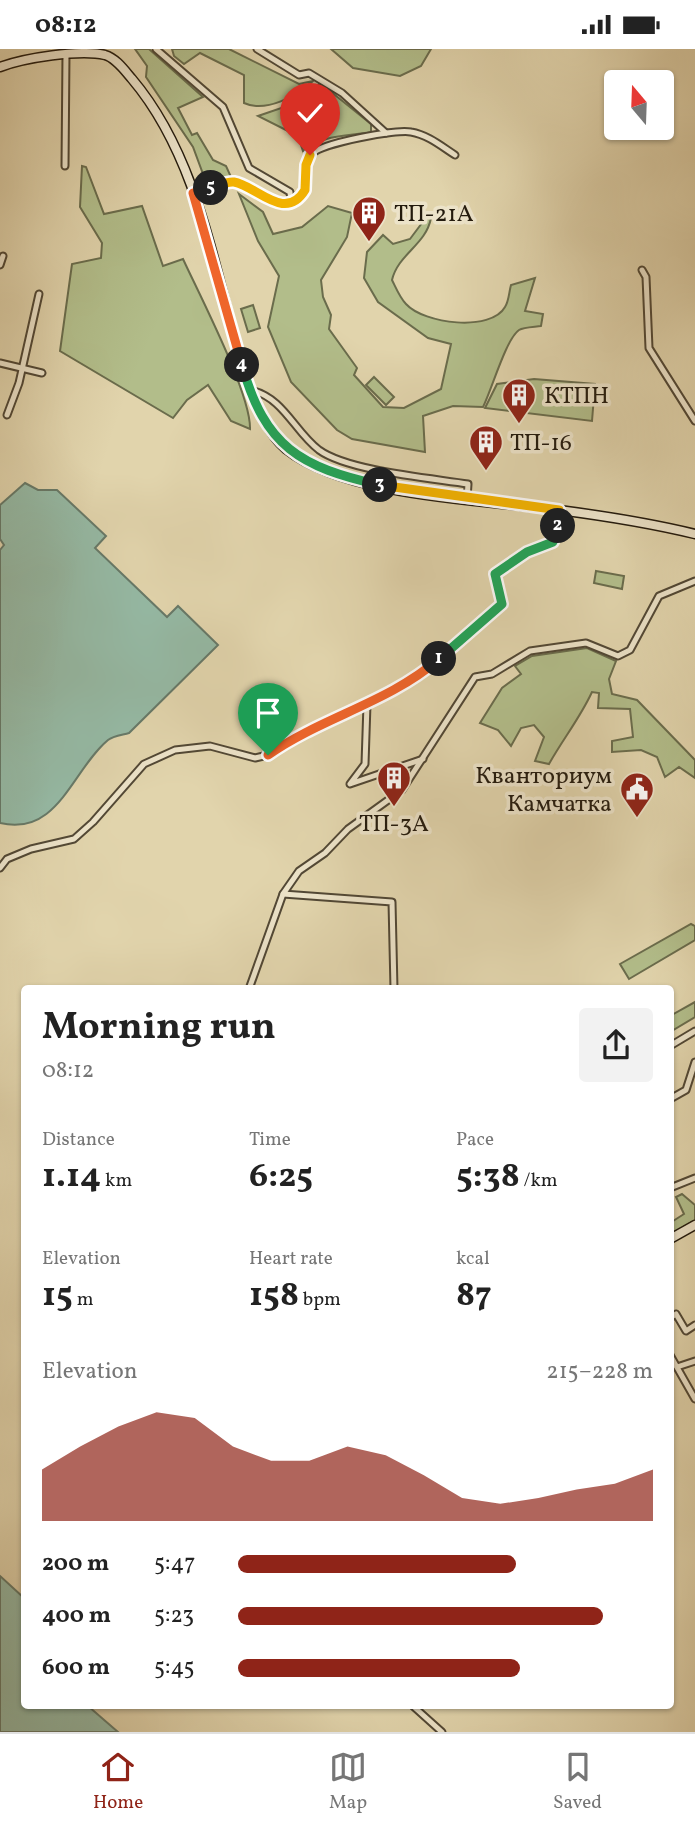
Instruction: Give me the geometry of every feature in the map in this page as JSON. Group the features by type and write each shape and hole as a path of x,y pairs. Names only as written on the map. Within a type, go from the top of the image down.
{"main road":[{"path":"0,67 12,62 66,54 106,55 121,66 143,92 172,138 193,193 251,390 284,447 310,465 337,475 399,489 559,510 695,534"},
{"path":"674,1237 695,1225"}],"street":[{"path":"156,49 223,107 248,168 290,192 291,202"},
{"path":"257,49 299,75 309,73 342,93 386,133"},
{"path":"65,166 66,54"},
{"path":"193,193 235,182 277,204 291,202 305,190 306,165 317,149 332,142 362,140 386,133 418,134 455,155"},
{"path":"0,265 3,256"},
{"path":"642,270 646,277 649,348 695,421"},
{"path":"7,415 19,383 39,294"},
{"path":"0,362 42,373"},
{"path":"251,390 268,394 320,450 351,464 468,484 467,499"},
{"path":"0,868 7,859 30,849 74,839 93,822 144,764 175,750 210,745 255,758 268,755 285,743 367,705 420,675 502,604 495,574 527,552 553,542 559,510"},
{"path":"250,985 283,894 299,871 326,853 348,829 402,790 475,677 492,674 530,651 564,646 586,643 618,656 630,650 659,596 695,581"},
{"path":"367,705 365,764 350,784 425,758"},
{"path":"283,894 391,902 394,985"},
{"path":"674,1044 695,1031"},
{"path":"674,1097 686,1090 695,1062"},
{"path":"674,1186 695,1178"},
{"path":"674,1315 676,1314 686,1331 695,1325"},
{"path":"677,1367 695,1361"},
{"path":"674,1362 695,1399"},
{"path":"416,1709 442,1732"}],"shaded area":[{"path":"135,49 149,49 203,97 178,108 192,135 197,133 213,160 226,166 231,177 206,182 193,147 146,77 147,66"},
{"path":"172,49 229,49 299,84 313,81 281,101 253,106 244,103 244,75 200,53 184,64 174,56"},
{"path":"331,49 431,49 421,66 400,76 353,68"},
{"path":"320,83 371,124 371,132 327,139 303,151 298,136 258,116 302,101"},
{"path":"82,166 86,167 104,214 142,206 163,266 183,259 234,370 248,413 250,429 231,421 208,385 187,400 173,418 60,351 72,264 101,258 102,243 80,207"},
{"path":"239,194 263,212 273,234 302,227 328,206 352,213 347,237 321,280 323,297 331,315 329,329 357,368 354,375 383,407 404,408 441,389 451,344 428,338 378,302 364,278 367,252 383,235 393,244 410,239 428,215 431,218 424,235 400,263 392,280 404,302 415,311 457,322 486,320 505,307 511,285 535,278 525,311 543,314 541,326 521,329 514,335 483,407 453,406 423,416 425,452 352,439 337,430 291,382 268,327 279,276 258,241"},
{"path":"253,305 260,328 248,332 241,309"},
{"path":"374,377 394,397 386,405 366,385"},
{"path":"534,379 595,384 592,421 485,408 497,384"},
{"path":"25,483 38,490 57,490 106,536 95,548 167,617 178,606 218,645 129,733 108,740 50,811 36,820 20,825 0,823 0,550 4,545 0,539 0,505"},
{"path":"596,571 624,576 622,589 594,583"},
{"path":"587,648 616,661 609,679 612,694 637,700 695,760 695,778 679,767 665,777 657,757 641,750 612,752 612,741 633,737 630,709 598,708 599,693 592,692 549,764 535,761 544,737 534,725 521,728 511,746 498,730 480,723 502,688 521,674 515,666 532,656"},
{"path":"691,924 695,926 695,940 629,979 620,964"},
{"path":"695,1002 695,1017 674,1030 674,1014"},
{"path":"682,1194 695,1205 695,1220 674,1233 674,1220 684,1214 676,1197"},
{"path":"0,1576 21,1595 21,1709 91,1709 118,1732 0,1732"}],"place":[{"name":"ТП-21А","path":"369,243"},
{"name":"КТПН","path":"519,425"},
{"name":"ТП-16","path":"486,472"},
{"name":"ТП-3А","path":"394,808"},
{"name":"Кванториум Камчатка","path":"637,819"}],"route":[{"path":"268,755 285,743 373,702 420,675 502,604 495,574 527,552 553,542 558,525 559,510 399,489 337,475 310,465 284,447 272,431 243,370 193,193 235,182 268,201 285,204 302,195 305,190 306,165 310,155"}]}
